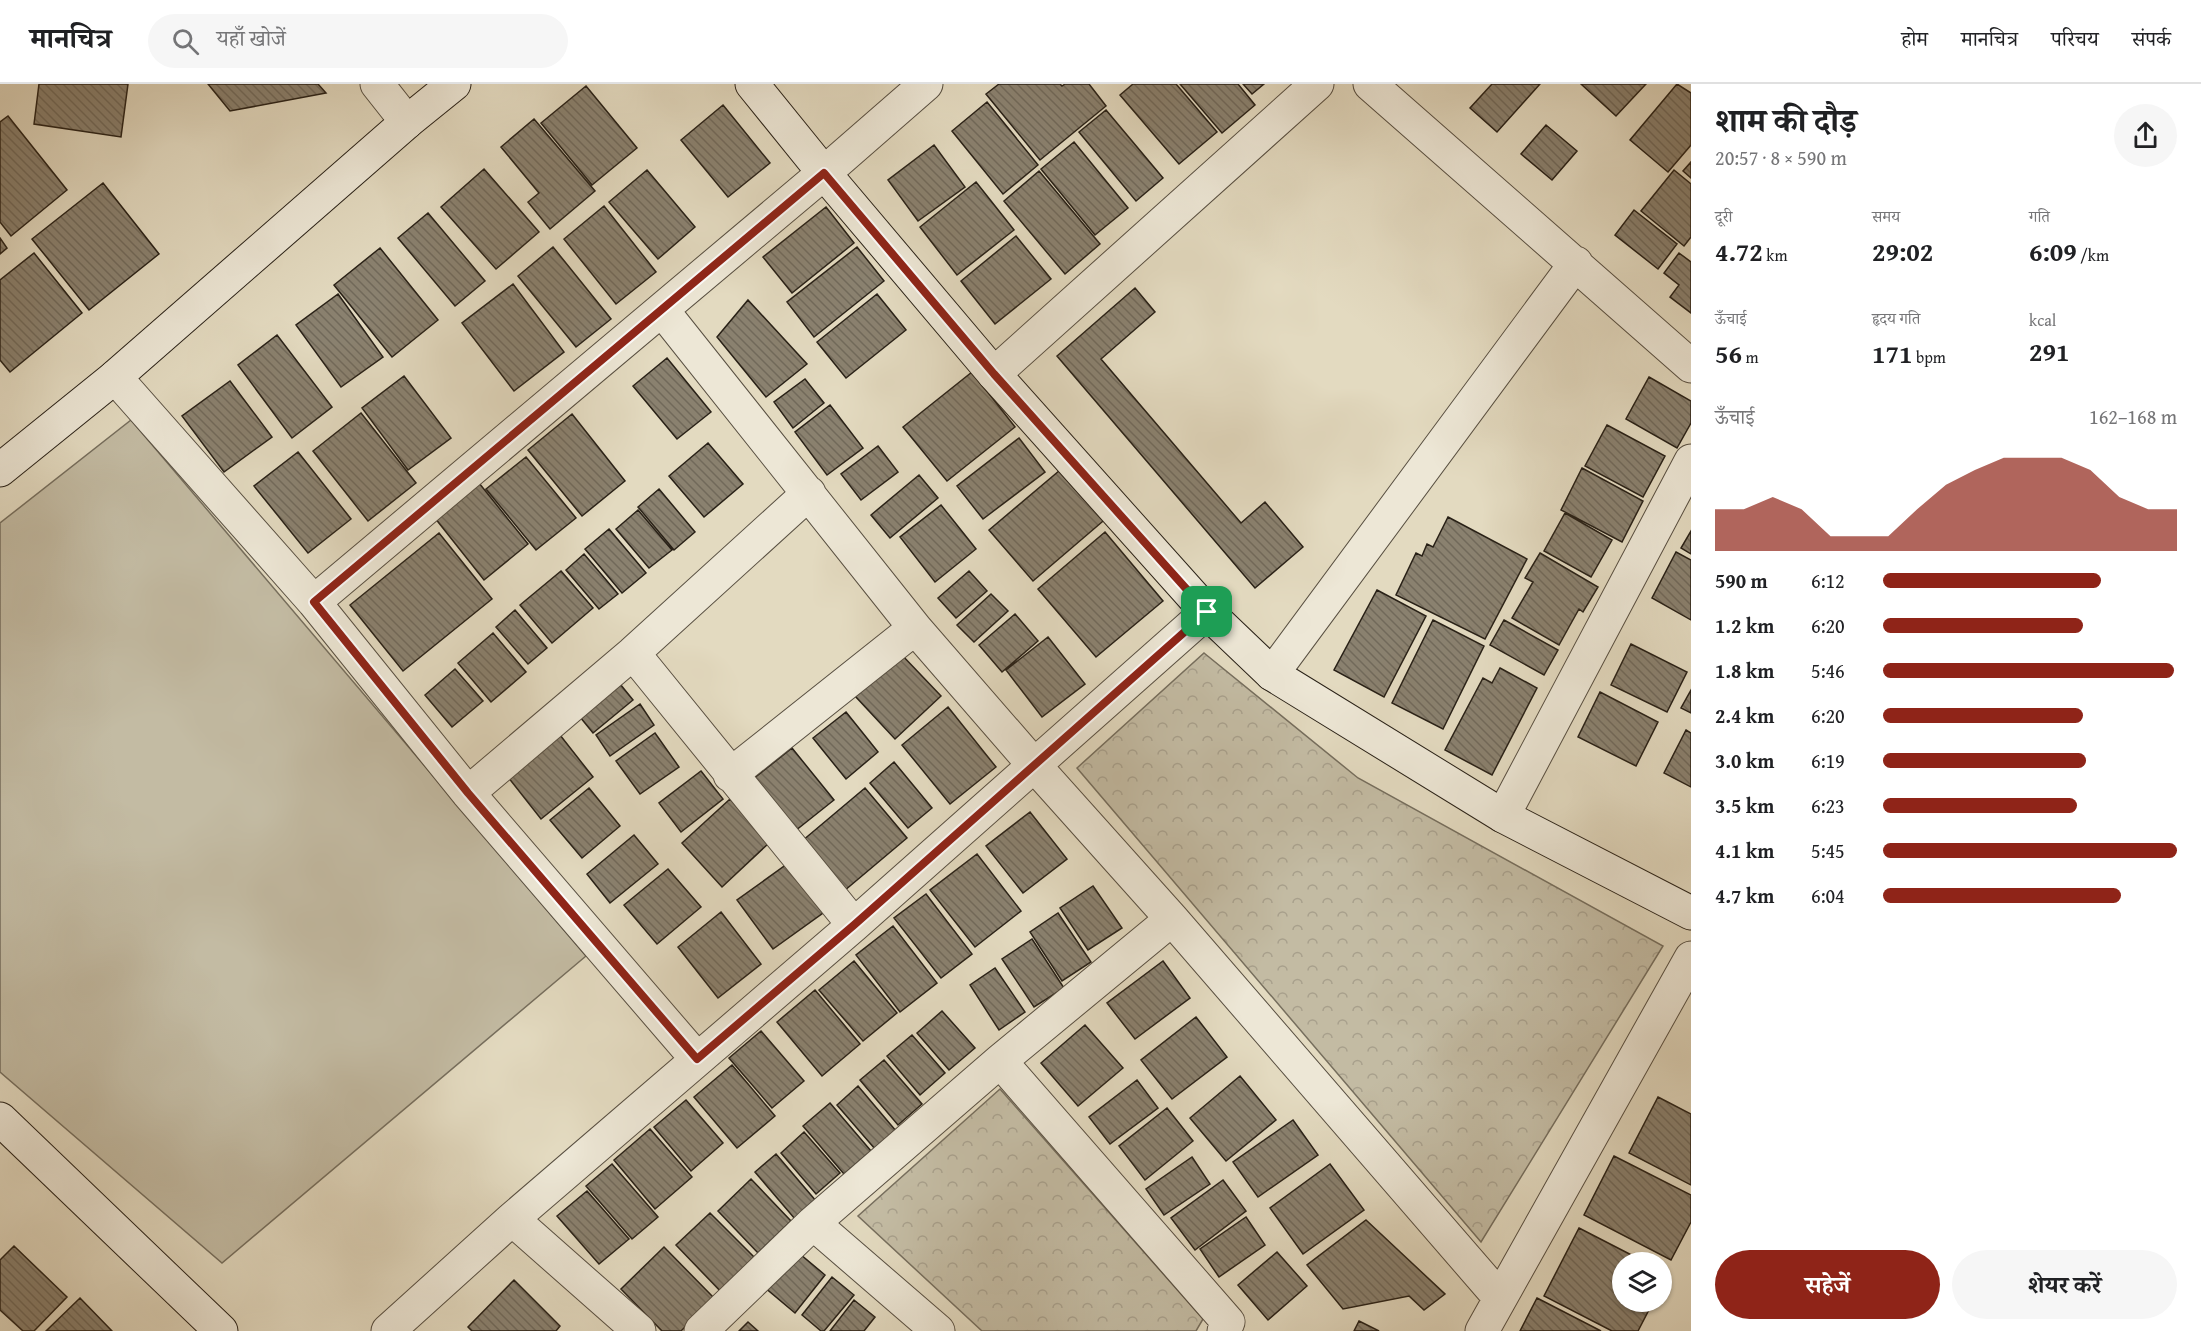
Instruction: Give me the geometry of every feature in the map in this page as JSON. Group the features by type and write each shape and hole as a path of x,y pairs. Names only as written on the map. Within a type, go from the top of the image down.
{"street":[{"path":"377,84 407,122"},
{"path":"0,470 116,377 407,122 454,84"},
{"path":"752,84 994,374 1207,612 1272,674 1503,816 1691,914"},
{"path":"314,602 824,173 926,84"},
{"path":"994,374 1317,84"},
{"path":"1370,84 1691,366"},
{"path":"1272,674 1576,263"},
{"path":"662,309 915,628 1172,919 1500,1298"},
{"path":"116,377 314,602 468,793 697,1059"},
{"path":"1503,816 1691,461"},
{"path":"468,793 633,653 809,493"},
{"path":"388,1331 512,1219 854,925 1207,612"},
{"path":"730,775 915,628"},
{"path":"633,653 854,925"},
{"path":"701,1331 813,1223 1000,1061 1172,919"},
{"path":"1482,1331 1691,958"},
{"path":"1000,1061 1228,1322 1224,1331"},
{"path":"2,1124 221,1331"},
{"path":"512,1219 639,1331"},
{"path":"813,1223 938,1331"}],"green space":[{"path":"131,420 586,956 222,1263 0,1072 0,523"},
{"path":"1204,653 1358,778 1663,946 1481,1242 1077,768"},
{"path":"1000,1089 1203,1319 1196,1331 982,1331 858,1216"}],"building":[{"path":"39,84 128,84 121,137 34,124"},
{"path":"208,84 318,84 326,93 230,111"},
{"path":"999,84 1060,84 1062,86 1089,84 1106,106 1040,160 986,94"},
{"path":"1133,84 1176,84 1217,132 1179,164 1120,95"},
{"path":"1180,84 1238,84 1255,105 1222,133"},
{"path":"1243,84 1264,84 1252,94"},
{"path":"1492,84 1540,84 1497,132 1470,108"},
{"path":"1581,84 1646,84 1616,116"},
{"path":"1677,84 1691,93 1691,145 1668,172 1630,140"},
{"path":"586,86 637,148 592,185 541,123"},
{"path":"987,102 1038,165 1003,194 952,131"},
{"path":"723,105 770,163 728,197 681,140"},
{"path":"1106,110 1163,178 1136,201 1079,132"},
{"path":"8,116 67,190 11,236 0,222 0,122"},
{"path":"534,119 595,191 550,229 528,202 539,193 501,147"},
{"path":"1546,125 1577,151 1552,180 1521,154"},
{"path":"1074,142 1128,208 1095,235 1041,169"},
{"path":"934,145 965,187 918,221 888,180"},
{"path":"1691,162 1691,178 1683,171"},
{"path":"484,169 539,232 496,269 441,207"},
{"path":"647,170 695,227 658,259 609,202"},
{"path":"1674,170 1691,184 1691,237 1684,246 1641,211"},
{"path":"1039,171 1100,244 1065,274 1004,201"},
{"path":"976,182 1014,230 957,275 920,227"},
{"path":"103,183 159,254 89,310 32,239"},
{"path":"604,206 656,272 616,304 564,239"},
{"path":"826,207 854,243 792,293 763,257"},
{"path":"1634,210 1677,244 1658,269 1615,235"},
{"path":"428,213 485,281 455,306 398,238"},
{"path":"1016,236 1051,279 995,324 961,281"},
{"path":"0,238 7,248 0,254"},
{"path":"553,247 611,319 576,347 518,276"},
{"path":"857,247 884,281 814,337 787,302"},
{"path":"380,248 438,320 392,357 334,285"},
{"path":"34,253 82,313 10,372 0,360 0,280"},
{"path":"1679,253 1691,262 1691,313 1670,297 1679,285 1664,273"},
{"path":"513,284 564,352 514,391 462,323"},
{"path":"1135,288 1155,312 1101,359 1241,523 1265,502 1303,547 1255,588 1057,356"},
{"path":"338,294 383,357 341,387 296,325"},
{"path":"877,294 906,330 846,378 817,342"},
{"path":"748,300 807,364 766,397 717,337"},
{"path":"277,335 332,407 292,438 238,365"},
{"path":"667,358 711,412 677,439 633,386"},
{"path":"972,372 1015,427 947,481 903,427"},
{"path":"404,376 451,438 408,470 362,408"},
{"path":"1649,377 1691,401 1691,423 1677,448 1626,419"},
{"path":"805,379 824,403 793,428 774,402"},
{"path":"230,381 272,437 224,472 182,416"},
{"path":"830,405 863,448 827,475 795,432"},
{"path":"361,413 416,483 368,521 313,451"},
{"path":"572,414 625,481 582,516 528,450"},
{"path":"1607,425 1665,456 1643,497 1585,466"},
{"path":"1019,438 1045,472 983,519 957,486"},
{"path":"708,443 743,484 704,517 669,476"},
{"path":"878,446 898,472 861,500 841,474"},
{"path":"298,452 351,519 308,553 254,486"},
{"path":"526,457 576,518 536,550 486,489"},
{"path":"1066,465 1109,516 1033,581 989,530"},
{"path":"1582,468 1643,501 1622,542 1561,510"},
{"path":"919,475 938,498 890,538 871,515"},
{"path":"479,483 528,544 484,580 435,518"},
{"path":"659,489 695,532 674,550 638,507"},
{"path":"941,505 976,549 935,582 900,537"},
{"path":"638,510 672,550 649,568 616,529"},
{"path":"1565,513 1612,540 1591,577 1544,551"},
{"path":"1448,517 1527,559 1485,639 1396,595 1416,553 1422,556 1427,544 1433,547"},
{"path":"609,529 646,573 622,593 585,549"},
{"path":"1691,531 1691,554 1681,548"},
{"path":"1105,532 1163,601 1096,657 1038,589"},
{"path":"439,533 492,599 403,671 350,605"},
{"path":"1676,552 1691,560 1691,620 1652,598"},
{"path":"1540,553 1598,587 1583,612 1579,609 1559,645 1512,618 1533,582 1525,578"},
{"path":"584,554 618,594 599,609 566,570"},
{"path":"561,571 593,608 552,643 520,605"},
{"path":"969,571 987,591 956,618 938,598"},
{"path":"1377,590 1426,616 1384,697 1334,670"},
{"path":"991,594 1008,611 974,642 957,625"},
{"path":"515,610 547,648 528,664 496,627"},
{"path":"1015,614 1038,641 1002,672 979,645"},
{"path":"1433,620 1484,646 1443,729 1392,703"},
{"path":"1504,620 1558,650 1544,675 1490,645"},
{"path":"493,633 526,672 491,702 458,663"},
{"path":"1048,637 1085,684 1042,717 1006,670"},
{"path":"1631,644 1687,672 1667,712 1611,685"},
{"path":"900,653 941,696 895,739 855,696"},
{"path":"1500,668 1537,688 1492,775 1445,750 1483,678 1492,683"},
{"path":"455,669 483,701 452,727 425,695"},
{"path":"616,679 633,700 593,733 576,712"},
{"path":"1691,690 1691,713 1681,708"},
{"path":"1600,692 1658,722 1636,766 1578,737"},
{"path":"640,704 654,725 610,756 596,735"},
{"path":"948,707 996,767 950,804 902,745"},
{"path":"846,712 878,752 846,779 813,738"},
{"path":"1686,730 1691,733 1691,787 1664,773"},
{"path":"655,733 679,767 640,794 616,761"},
{"path":"560,735 593,777 541,819 508,777"},
{"path":"792,748 834,800 795,831 753,779"},
{"path":"894,762 932,808 908,828 870,783"},
{"path":"701,771 723,799 681,832 659,803"},
{"path":"589,788 620,826 582,858 550,820"},
{"path":"865,788 907,838 844,891 802,841"},
{"path":"730,799 770,842 722,887 682,843"},
{"path":"1030,812 1067,859 1023,893 986,846"},
{"path":"634,835 658,864 610,903 587,874"},
{"path":"977,854 1021,911 975,947 930,890"},
{"path":"787,864 823,913 773,949 737,900"},
{"path":"668,869 701,907 657,944 624,905"},
{"path":"1093,886 1122,928 1088,950 1060,908"},
{"path":"926,894 972,954 941,978 894,918"},
{"path":"721,912 761,964 718,998 678,947"},
{"path":"1058,913 1091,962 1062,981 1030,932"},
{"path":"893,926 937,983 900,1012 856,955"},
{"path":"1032,939 1064,988 1034,1007 1002,959"},
{"path":"854,961 897,1013 863,1041 819,990"},
{"path":"1163,961 1190,998 1135,1039 1107,1003"},
{"path":"995,968 1025,1012 999,1030 970,985"},
{"path":"815,990 860,1044 822,1076 777,1022"},
{"path":"942,1011 975,1048 949,1070 917,1033"},
{"path":"1196,1017 1227,1057 1172,1099 1141,1060"},
{"path":"1085,1025 1123,1068 1078,1106 1041,1063"},
{"path":"761,1031 804,1081 772,1108 729,1058"},
{"path":"912,1035 945,1073 920,1095 887,1056"},
{"path":"884,1060 922,1104 898,1125 860,1080"},
{"path":"732,1065 775,1116 737,1148 694,1097"},
{"path":"1240,1076 1276,1120 1226,1161 1190,1118"},
{"path":"1137,1080 1158,1108 1110,1144 1089,1117"},
{"path":"858,1086 896,1131 875,1149 837,1105"},
{"path":"1658,1097 1691,1114 1691,1185 1629,1153"},
{"path":"686,1100 723,1143 691,1171 654,1127"},
{"path":"830,1103 871,1151 844,1174 803,1126"},
{"path":"1167,1108 1193,1141 1145,1180 1119,1146"},
{"path":"1293,1120 1318,1155 1258,1197 1233,1162"},
{"path":"650,1129 692,1177 655,1209 614,1160"},
{"path":"804,1132 840,1173 816,1194 781,1153"},
{"path":"776,1154 816,1201 795,1219 755,1172"},
{"path":"1614,1156 1691,1195 1691,1222 1672,1258 1672,1252 1656,1252 1584,1215"},
{"path":"1192,1157 1210,1184 1164,1215 1146,1189"},
{"path":"612,1164 658,1217 632,1239 586,1186"},
{"path":"1330,1164 1364,1210 1303,1254 1270,1208"},
{"path":"751,1179 791,1221 758,1253 718,1211"},
{"path":"1223,1180 1246,1211 1195,1250 1171,1218"},
{"path":"587,1191 629,1239 599,1264 557,1216"},
{"path":"710,1213 759,1262 724,1295 676,1245"},
{"path":"1246,1217 1265,1245 1219,1277 1200,1249"},
{"path":"1366,1220 1445,1294 1424,1310 1409,1296 1343,1309 1307,1265"},
{"path":"1579,1228 1626,1252 1612,1252 1612,1312 1648,1312 1638,1331 1612,1331 1544,1296"},
{"path":"14,1246 67,1297 34,1331 23,1331 0,1310 0,1260"},
{"path":"664,1247 714,1298 681,1331 662,1331 621,1289"},
{"path":"794,1249 825,1275 795,1313 763,1286"},
{"path":"1277,1252 1307,1286 1268,1320 1238,1285"},
{"path":"832,1277 854,1295 824,1331 821,1331 802,1315"},
{"path":"514,1280 560,1326 556,1331 472,1331 468,1327"},
{"path":"80,1298 112,1331 46,1331"},
{"path":"1537,1298 1601,1331 1520,1331"},
{"path":"854,1300 875,1317 864,1331 830,1331"},
{"path":"1359,1321 1379,1331 1354,1331"},
{"path":"748,1322 758,1331 739,1331"}],"route":[{"path":"824,173 994,374 1207,612 854,925 697,1059 468,793 314,602 824,173"}]}
